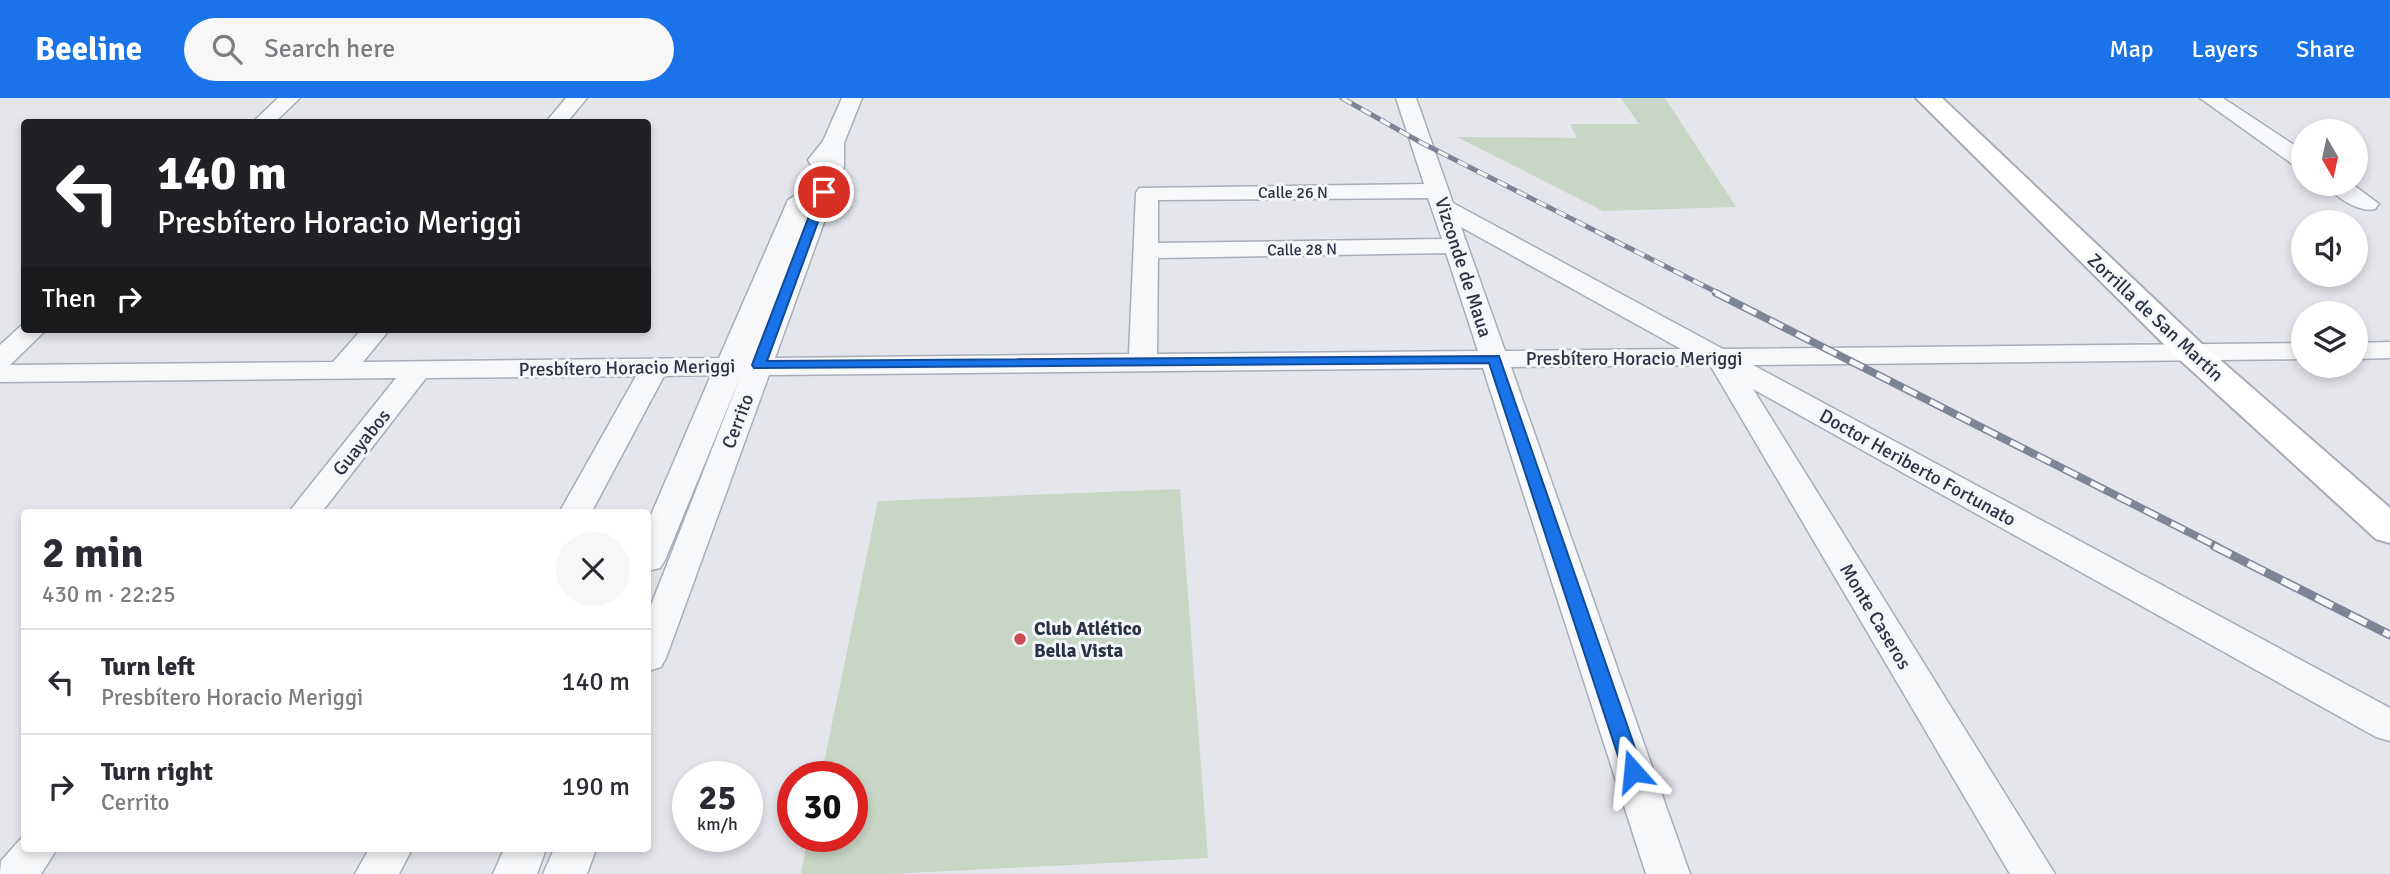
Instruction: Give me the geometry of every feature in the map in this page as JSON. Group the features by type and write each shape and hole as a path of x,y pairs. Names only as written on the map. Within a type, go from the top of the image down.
{"street":[{"path":"266,119 290,98"},
{"path":"559,119 577,98"},
{"name":"Cerrito","path":"651,553 812,168 833,144 852,98"},
{"name":"Vizconde de Maua","path":"1406,98 1668,874"},
{"name":"Zorrilla de San Martín","path":"1928,98 2191,352 2390,530"},
{"path":"2210,98 2291,153"},
{"name":"Cerrito","path":"651,650 833,167 833,144"},
{"name":"Calle 26 N","path":"1146,251 1147,192 1442,199"},
{"path":"2355,196 2367,204"},
{"name":"Doctor Heriberto Fortunato","path":"1442,199 1720,358 2390,726"},
{"name":"Calle 28 N","path":"1146,251 1457,246"},
{"path":"1143,364 1146,251"},
{"path":"0,360 30,333"},
{"path":"340,371 373,333"},
{"name":"Presbítero Horacio Meriggi","path":"0,374 2291,351"},
{"path":"2368,351 2390,351"},
{"name":"Monte Caseros","path":"1720,358 2033,874"},
{"path":"577,509 655,367"},
{"name":"Guayabos","path":"307,509 418,370"},
{"path":"16,874 34,852"},
{"path":"377,874 389,852"},
{"path":"515,874 524,852"},
{"path":"565,874 574,852"}],"green space":[{"path":"1621,98 1665,98 1736,207 1603,211 1457,137 1577,138 1570,124 1639,124"},
{"name":"Club Atlético Bella Vista","path":"1180,489 1208,858 891,874 801,874 805,852 868,852 868,761 824,761 878,501"}],"railway":[{"path":"1342,98 1420,142 1720,294"},
{"path":"1716,293 2218,547"},
{"path":"2214,546 2390,635"}],"place":[{"name":"Club Atlético Bella Vista","path":"1020,639"}],"route":[{"path":"824,192 759,365 1143,364 1494,359 1633,771"}]}
